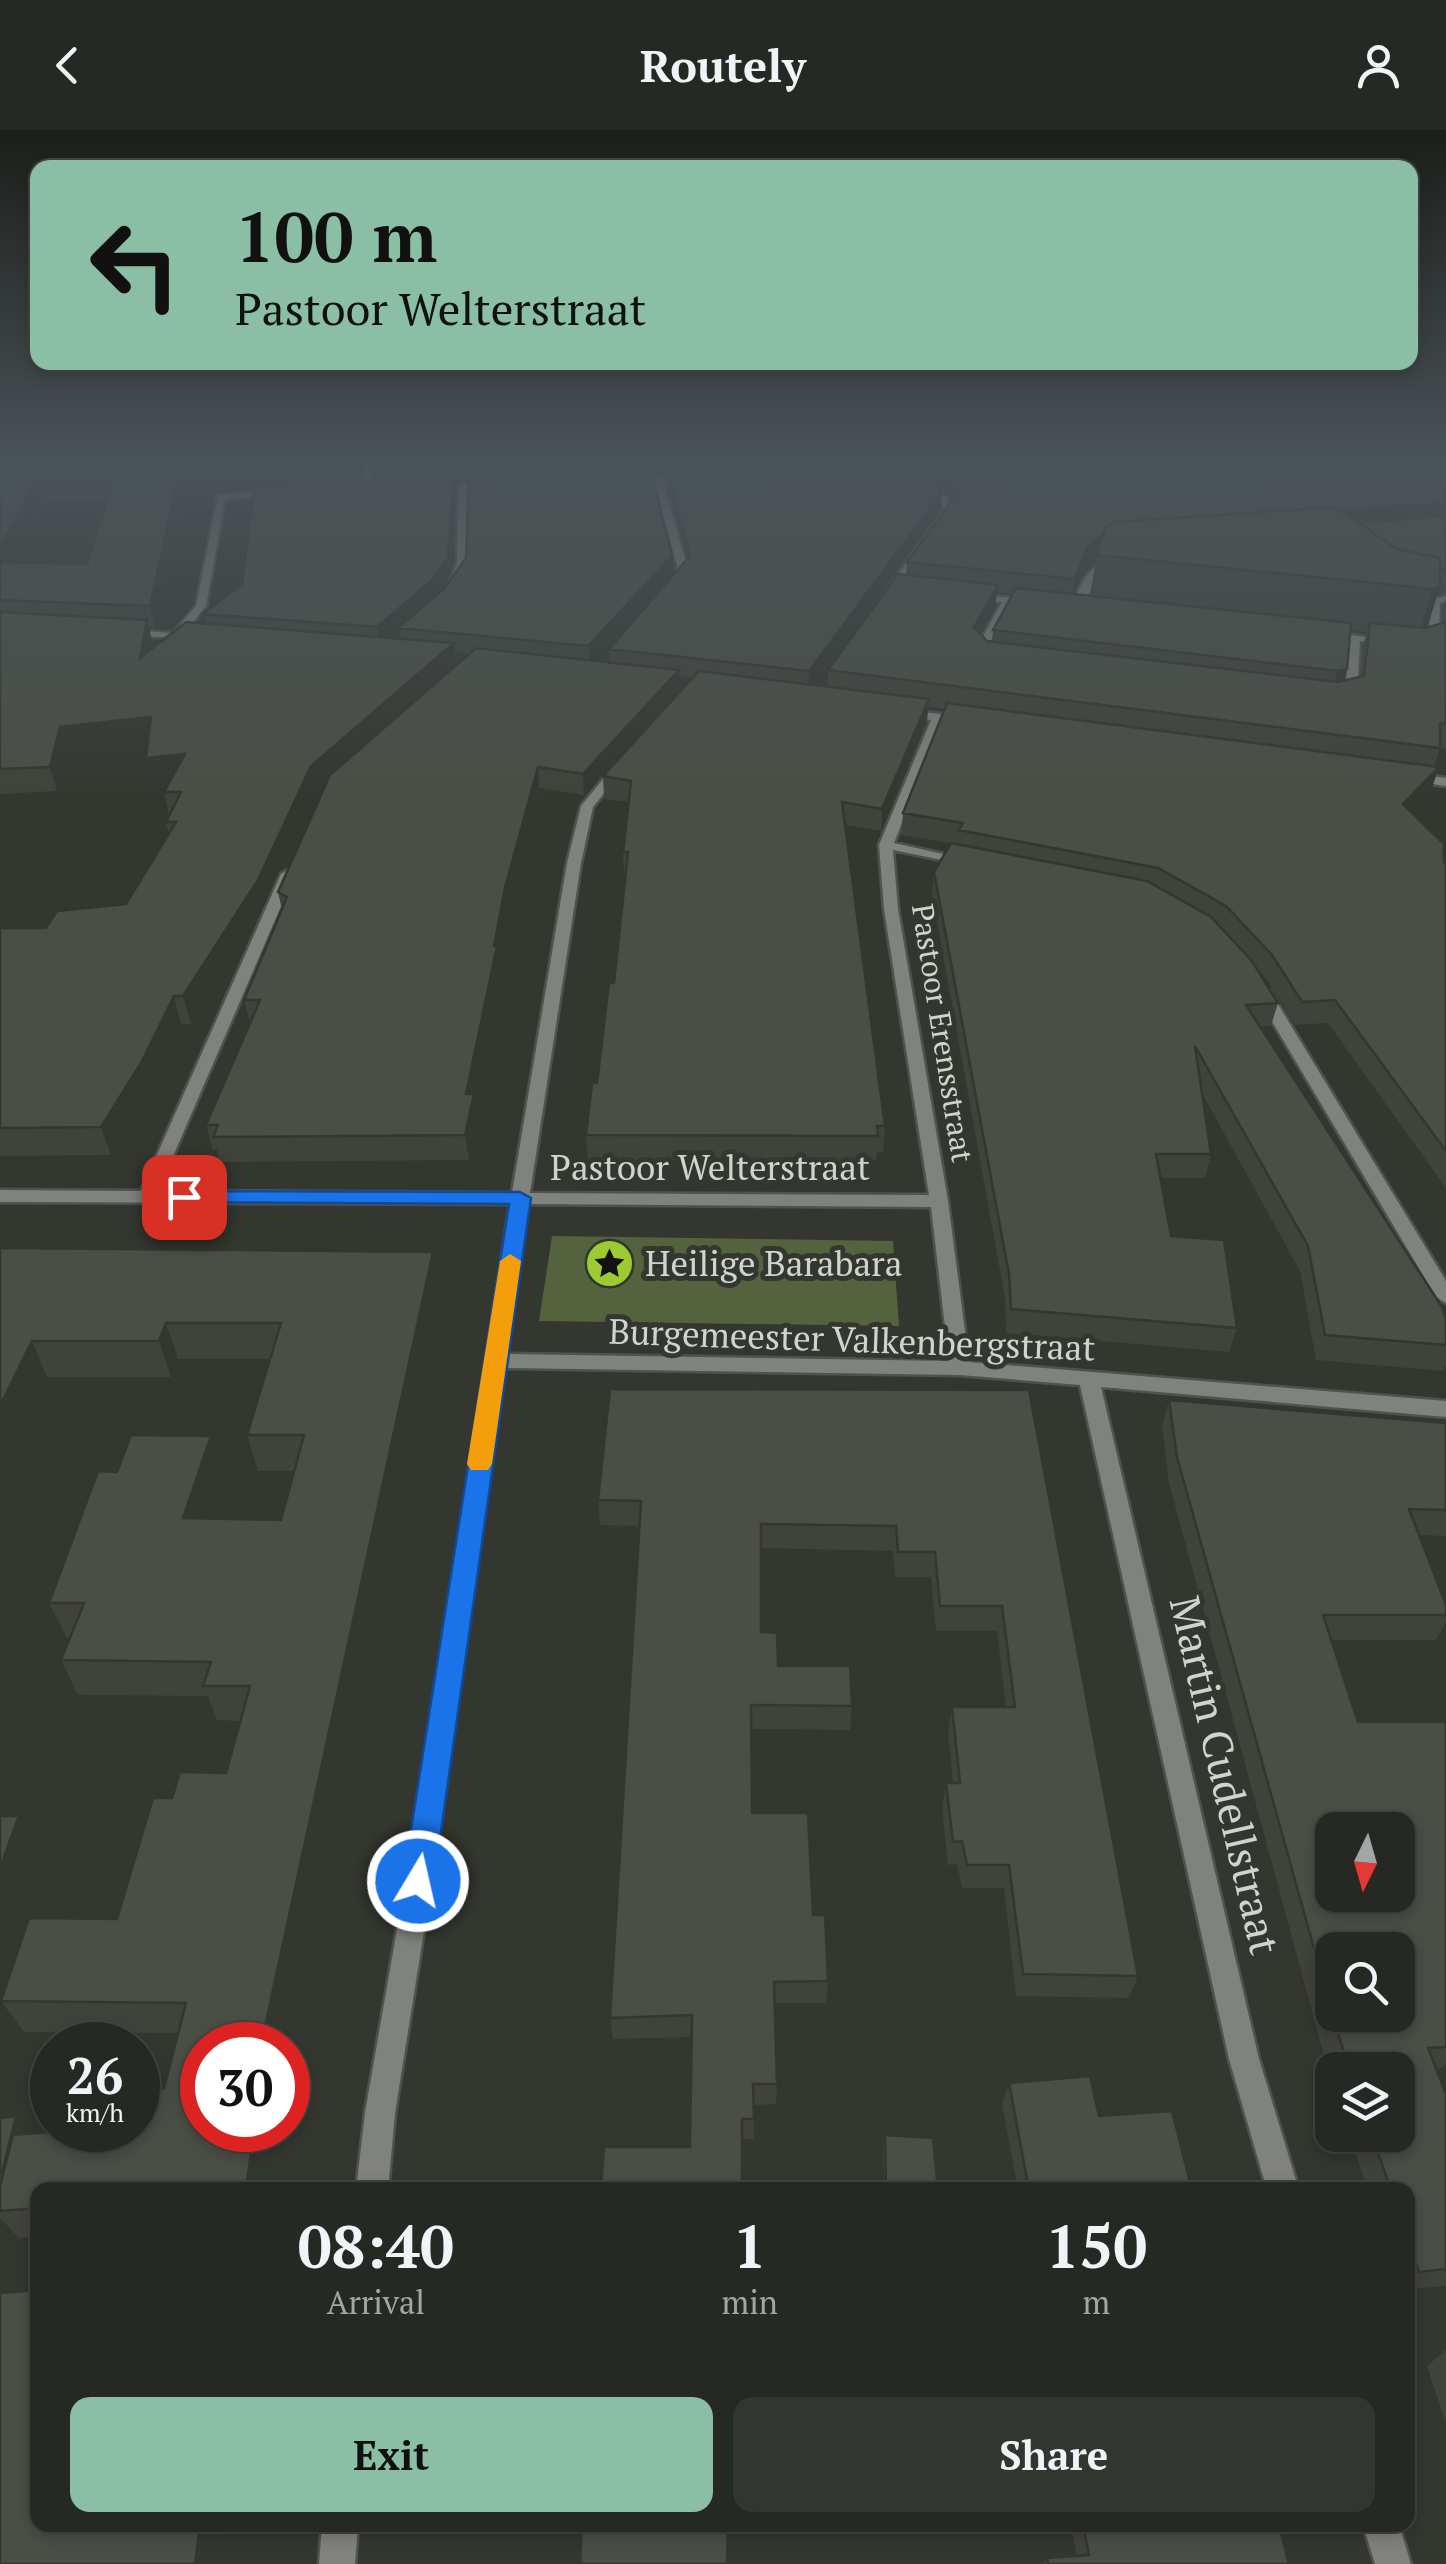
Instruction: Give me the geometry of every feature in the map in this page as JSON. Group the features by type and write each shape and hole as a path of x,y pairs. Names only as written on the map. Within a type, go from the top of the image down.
{"street":[{"path":"176,636 202,606 207,577"},
{"path":"440,602 459,577"},
{"path":"664,597 679,577"},
{"path":"882,601 900,577"},
{"path":"1078,608 1091,577"},
{"path":"892,588 911,590"},
{"path":"950,594 1043,604"},
{"path":"1316,634 1411,644 1432,642 1434,599"},
{"path":"1008,600 980,651 985,657 1008,660"},
{"path":"1061,606 1098,610"},
{"path":"120,633 213,638"},
{"path":"1332,699 1351,695 1356,638"},
{"path":"884,710 975,722"},
{"name":"Pastoor Erensstraat","path":"938,717 886,845 891,910 939,1201 960,1368"},
{"path":"373,2182 494,1361 582,817 590,800 633,752"},
{"path":"1389,774 1446,782"},
{"path":"886,845 980,863"},
{"path":"147,1197 298,852"},
{"path":"1255,980 1446,1297"},
{"name":"Pastoor Welterstraat","path":"0,1196 939,1201"},
{"name":"Burgemeester Valkenbergstraat","path":"494,1361 960,1368 1446,1409"},
{"name":"Martin Cudellstraat","path":"1090,1379 1244,2059 1281,2182"},
{"path":"337,2564 339,2532"},
{"path":"1384,2532 1393,2564"}],"green space":[{"path":"552,1236 893,1241 899,1326 539,1321"}],"building":[{"path":"0,577 156,577 150,606 0,600"},
{"path":"243,577 434,577 377,627 203,614 242,584"},
{"path":"453,577 653,577 588,646 398,628 444,589"},
{"path":"672,577 879,577 809,671 609,649"},
{"path":"896,577 998,585 974,627 987,641 1338,682 1364,676 1370,623 1426,628 1446,622 1446,724 1440,723 1440,748 828,670"},
{"path":"1310,577 1440,577 1440,587"},
{"path":"1016,588 1351,623 1347,669 1337,671 993,630"},
{"path":"0,612 147,620 140,658 186,622 454,643 311,766 258,880 183,996 174,996 141,1063 101,1127 0,1128 0,928 46,928 57,911 126,904 176,822 166,822 181,792 164,792 185,754 146,758 151,717 60,727 50,767 0,769"},
{"path":"476,648 679,670 583,774 538,767 505,888 466,1094 474,1094 465,1135 213,1137 218,1125 206,1125 260,1000 244,1000 287,897 278,892 330,775"},
{"path":"699,671 929,699 882,809 842,802 885,1126 877,1126 878,1136 586,1135 592,1083 597,1083 609,983 614,983 628,852 623,852 631,781 603,776"},
{"path":"947,703 1439,767 1403,804 1444,844 1446,1151 1335,1000 1302,1002 1272,955 1226,906 1158,868 959,830 963,823 903,813"},
{"path":"951,843 1147,881 1211,917 1252,961 1278,1003 1246,1005 1442,1307 1446,1345 1325,1335 1308,1246 1195,1046 1211,1154 1156,1154 1171,1236 1224,1240 1237,1328 1011,1309 1009,1274 934,872"},
{"path":"0,1248 433,1252 266,2022 181,2022 186,2003 1,2001 29,1918 117,1919 153,1798 172,1798 180,1772 226,1773 250,1686 203,1686 211,1662 61,1660 84,1603 49,1603 98,1471 117,1472 131,1435 211,1436 183,1518 281,1520 304,1435 247,1435 281,1323 166,1323 159,1341 32,1341 0,1406"},
{"path":"610,1389 1029,1390 1138,1976 1023,1974 1009,1865 967,1865 962,1841 953,1842 946,1783 960,1783 952,1707 1015,1707 1002,1606 940,1606 935,1552 898,1552 896,1526 761,1524 761,1632 777,1633 778,1666 850,1666 852,1706 751,1705 752,1813 808,1813 813,1915 825,1915 828,1981 774,1982 777,2084 753,2084 754,2119 742,2119 742,2182 602,2182 604,2147 690,2147 692,2015 610,2018 641,1501 598,1500"},
{"path":"1169,1400 1446,1423 1446,1510 1409,1509 1446,1605 1446,1615 1323,1615 1358,1722 1446,1722 1446,2047 1428,2048 1446,2094 1446,2269 1419,2272 1415,2260 1415,2182 1388,2182 1378,2152 1415,2152 1415,2052 1344,2052 1338,2032 1415,2032 1415,1932 1315,1932 1315,1952 1177,1457"},
{"path":"0,1816 19,1816 0,1868"},
{"path":"180,2026 180,2152 251,2152 247,2182 30,2182 30,2209 0,2211 0,2186 13,2135 30,2134 30,2152 160,2152 160,2088 164,2088"},
{"path":"1090,2076 1099,2116 1172,2111 1190,2182 1028,2182 1009,2083"},
{"path":"16,2116 2,2173 0,2173 0,2118"},
{"path":"885,2135 933,2138 937,2182 886,2182"},
{"path":"30,2291 30,2532 199,2532 195,2564 0,2564 0,2293"},
{"path":"582,2532 728,2532 727,2564 580,2564"},
{"path":"1084,2532 1281,2532 1289,2564 1048,2564 1047,2558 1089,2555"}],"slow traffic":[{"path":"480,1464 510,1261"}],"place":[{"name":"Heilige Barabara","path":"610,1263"}],"route":[{"path":"184,1197 520,1198 418,1881"}]}
